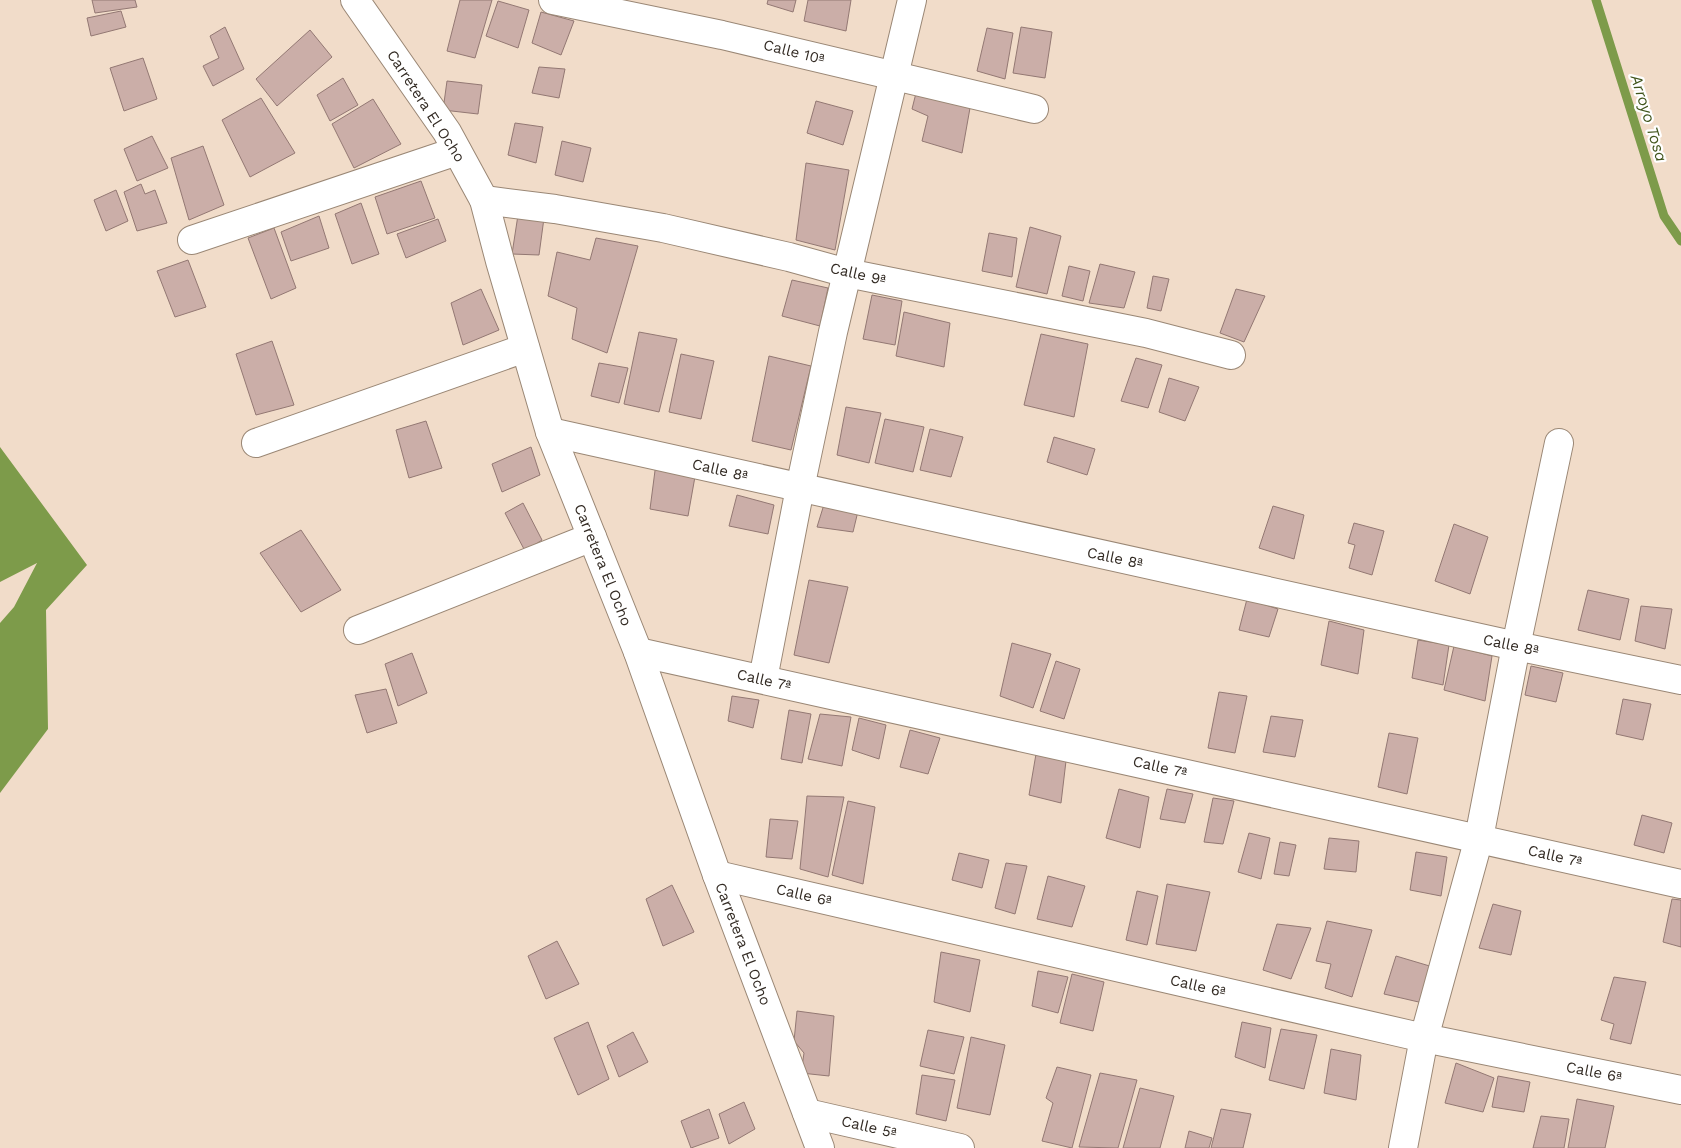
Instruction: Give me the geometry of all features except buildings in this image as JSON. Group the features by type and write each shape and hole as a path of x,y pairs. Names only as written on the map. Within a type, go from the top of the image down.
{"street":[{"name":"Carretera El Ocho","path":"355,0 447,132 484,200 550,432 638,652 717,875 807,1113 815,1146"},
{"name":"Calle 10ª","path":"552,0 722,35 1034,109"},
{"path":"763,679 800,488 847,273 912,0"},
{"path":"192,240 457,151"},
{"name":"Calle 9ª","path":"484,200 555,208 663,228 847,273 1146,333 1231,355"},
{"path":"256,442 525,348"},
{"name":"Calle 8ª","path":"550,432 1516,646 1681,680"},
{"path":"1403,1148 1424,1038 1479,838 1516,646 1559,442"},
{"path":"358,630 592,537"},
{"name":"Calle 7ª","path":"638,652 1681,884"},
{"name":"Calle 6ª","path":"717,875 1424,1038 1681,1090"},
{"name":"Calle 5ª","path":"807,1113 960,1148"}],"shaded area":[{"path":"0,447 87,565 46,610 48,729 0,793 0,623 14,607 37,563 0,582"}],"waterway":[{"name":"Arroyo Tosa","path":"1596,0 1664,216 1681,241"}]}
